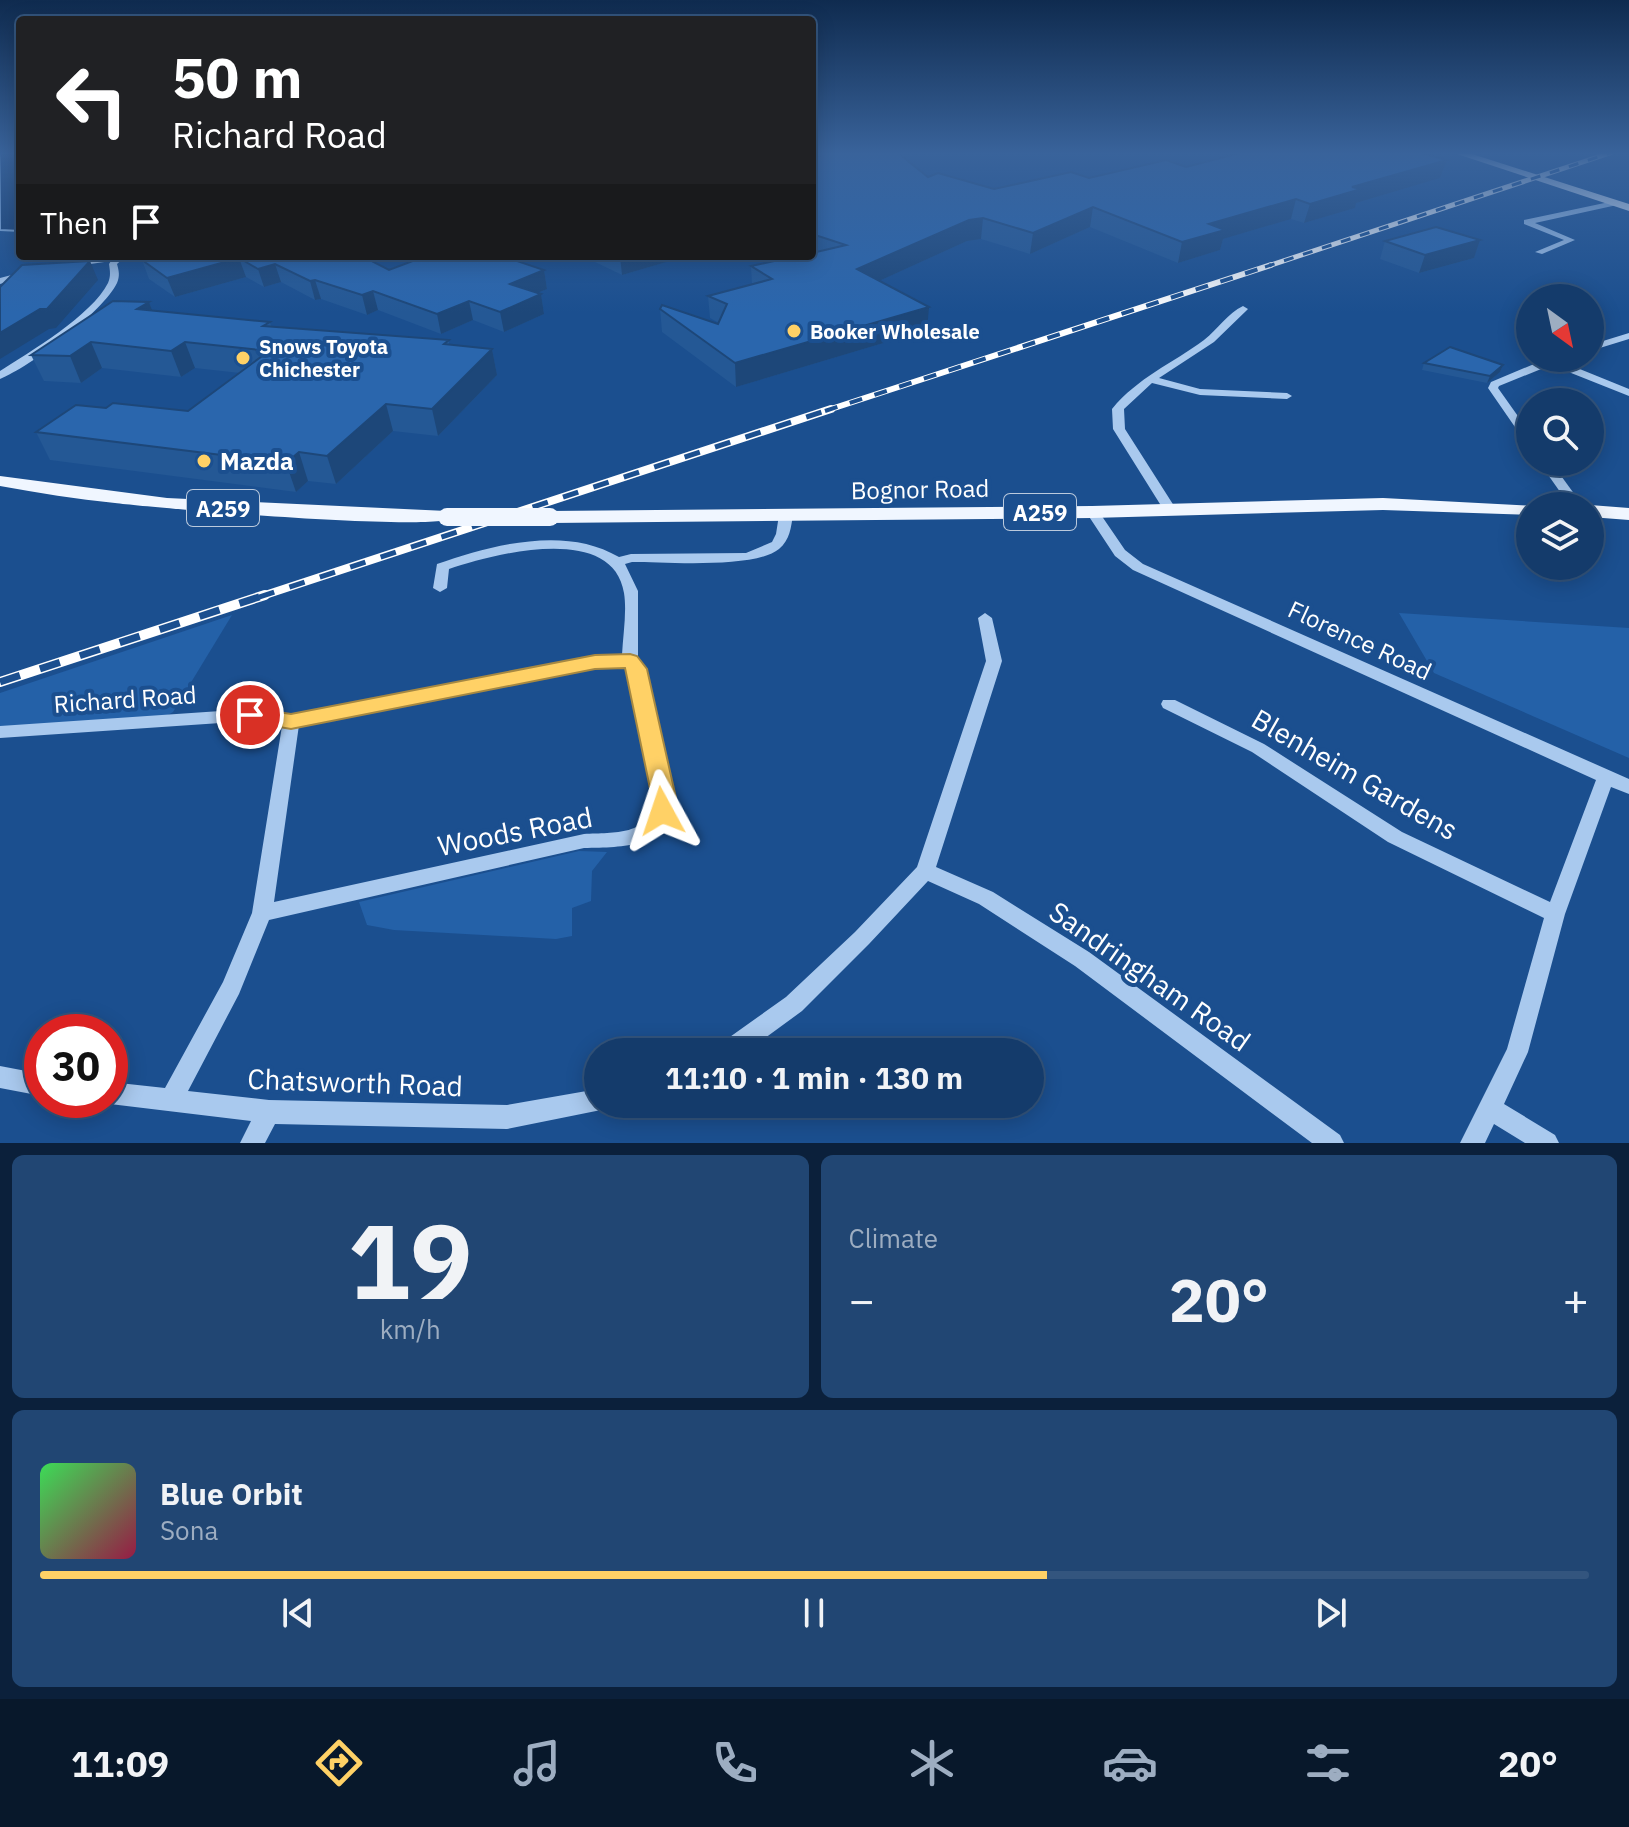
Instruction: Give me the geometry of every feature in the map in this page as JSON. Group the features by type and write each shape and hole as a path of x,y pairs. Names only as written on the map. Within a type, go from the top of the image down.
{"main road":[{"name":"Bognor Road","path":"0,481 131,502 283,512 447,517 1092,512 1383,504 1516,509"},
{"path":"1604,512 1629,514"}],"street":[{"path":"1539,252 1571,240 1527,222 1599,206"},
{"path":"57,267 100,260"},
{"path":"0,376 88,312 113,283 116,273 113,264 116,260"},
{"path":"0,281 32,273"},
{"path":"1170,509 1119,429 1118,409 1131,393 1210,341 1228,320 1243,309"},
{"path":"1604,344 1629,336"},
{"path":"1516,421 1493,388 1521,372"},
{"path":"1583,372 1629,393"},
{"path":"1150,379 1200,392 1287,396"},
{"name":"Florence Road","path":"1092,512 1120,553 1138,567 1629,787"},
{"path":"617,562 631,558 746,557 759,554 779,544 784,537 786,515"},
{"path":"440,588 442,567 499,550 583,547 602,551 617,562 631,591 630,661"},
{"path":"747,1038 794,1004 925,871 994,661 985,618"},
{"name":"Richard Road","path":"0,732 250,715 291,721 595,662 630,661"},
{"name":"Woods Road","path":"262,913 584,841 632,839 644,832 656,822 664,798 637,669 630,661"},
{"name":"Blenheim Gardens","path":"1169,704 1258,748 1395,837 1555,914"},
{"path":"171,1100 232,987 262,913 291,721"},
{"path":"1472,1143 1517,1052 1555,914 1606,777"},
{"name":"Sandringham Road","path":"925,871 986,898 1082,959 1332,1143"},
{"path":"0,1077 24,1082"},
{"name":"Chatsworth Road","path":"128,1095 269,1112 507,1117 584,1103"},
{"path":"1489,1108 1547,1143"},
{"path":"252,1143 269,1112"}],"shaded area":[{"path":"0,206 16,206 16,231 0,230"},
{"path":"1399,613 1629,628 1629,758 1434,673"},
{"path":"232,615 173,712 166,716 0,728 0,693"},
{"path":"579,851 607,852 592,871 591,901 572,908 572,936 556,939 394,930 367,925 359,902"}],"building":[{"path":"816,206 1270,206 1209,224 1225,230 1182,242 1093,207 1033,233 983,218 969,220 857,269 929,307 735,363 660,309 662,305 718,324 727,304 708,296 772,279 751,266 779,260 816,260 816,252 846,245 816,235"},
{"path":"1436,227 1480,240 1425,255 1385,241"},
{"path":"142,260 232,260 167,278"},
{"path":"242,260 370,260 389,270 415,260 514,260 544,270 510,284 541,294 500,312 469,301 437,314 373,291 362,295 310,281 275,264 258,269"},
{"path":"90,261 47,309 40,309 0,333 0,287 22,265"},
{"path":"113,301 149,302 137,309 270,322 263,326 449,340 444,344 492,349 432,409 386,404 327,456 299,452 286,463 36,432 76,405 106,408 113,403 188,411 269,351 185,342 171,351 91,342 70,356 31,355"},
{"path":"1450,347 1503,365 1490,376 1424,363"}],"railway":[{"path":"1265,267 1449,206"},
{"path":"825,411 1271,265"},
{"path":"259,597 831,409"},
{"path":"0,682 265,595"}],"place":[{"name":"Booker Wholesale","path":"794,331"},
{"name":"Snows Toyota Chichester","path":"243,358"},
{"name":"Mazda","path":"204,461"}],"route":[{"path":"250,715 291,721 595,662 615,659 630,661 637,669 659,772 664,798 662,811"}]}
